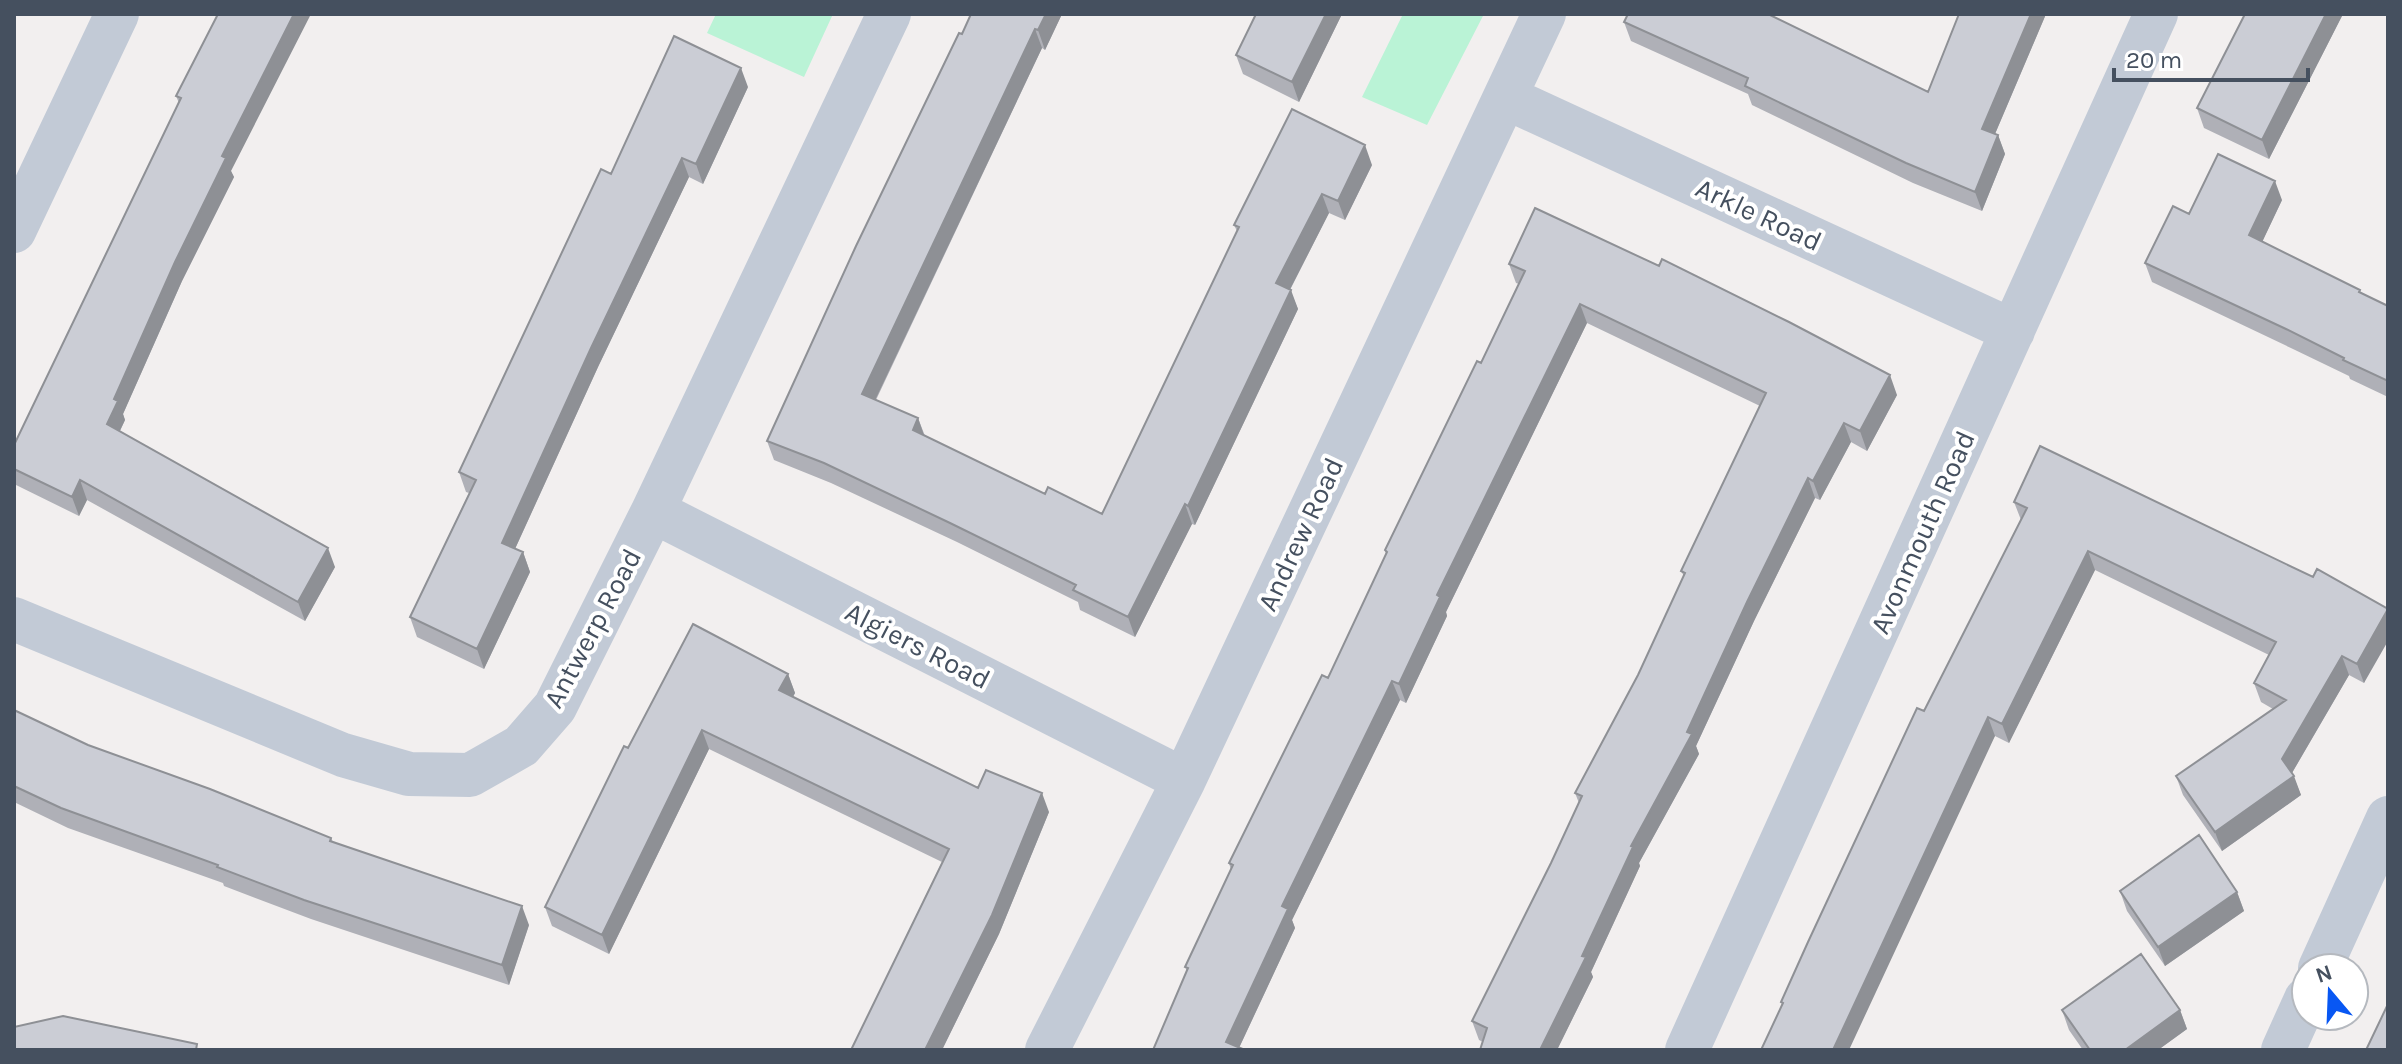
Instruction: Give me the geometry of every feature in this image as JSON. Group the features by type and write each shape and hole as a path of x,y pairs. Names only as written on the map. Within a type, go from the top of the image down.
{"street":[{"path":"14,231 117,14"},
{"name":"Antwerp Road","path":"14,619 343,755 409,774 470,775 521,746 555,707 653,511 889,14"},
{"name":"Andrew Road","path":"1047,1050 1184,780 1544,14"},
{"name":"Avonmouth Road","path":"1687,1050 2156,14"},
{"name":"Arkle Road","path":"1505,97 2013,331"},
{"name":"Algiers Road","path":"653,511 1184,780"},
{"path":"2327,952 2388,818"}],"green space":[{"path":"716,14 833,14 804,77 707,33"},
{"path":"1403,14 1484,14 1427,125 1362,97"}],"building":[{"path":"218,14 294,14 222,156 226,158 175,262 114,399 118,401 107,424 328,548 298,602 80,480 72,497 14,469 14,445 181,98 176,96"},
{"path":"971,14 1046,14 1038,30 1035,29 862,394 918,418 913,430 1045,494 1048,487 1102,514 1239,227 1234,225 1292,109 1365,145 1338,201 1322,194 1276,283 1291,290 1188,506 1185,504 1128,617 1073,590 1076,585 950,523 824,463 767,441 856,246"},
{"path":"1256,14 1326,14 1292,82 1236,55"},
{"path":"1628,14 1768,14 1928,92 1959,14 2031,14 1982,129 1998,135 1975,192 1906,163 1745,86 1748,78 1624,22"},
{"path":"2245,14 2326,14 2262,140 2197,108"},
{"path":"674,36 741,68 696,164 682,158 502,543 523,552 477,649 410,617 476,480 459,472 601,169 611,174"},
{"path":"2218,154 2275,181 2249,235 2388,306 2388,381 2145,263 2173,206 2189,214"},
{"path":"1535,208 1659,266 1662,259 1890,375 1860,431 1844,423 1813,481 1808,478 1687,732 1692,734 1631,846 1582,956 1586,957 1540,1050 1480,1050 1487,1028 1472,1021 1551,863 1582,796 1575,793 1638,675 1685,573 1681,571 1766,393 1580,304 1437,595 1440,597 1399,684 1392,681 1282,906 1288,909 1226,1042 1245,1050 1153,1050 1188,968 1185,967 1233,865 1229,863 1322,675 1328,678 1387,552 1385,550 1477,361 1481,363 1525,271 1509,264"},
{"path":"2040,446 2313,577 2317,569 2388,609 2357,664 2342,656 2282,759 2294,776 2215,832 2176,776 2286,700 2254,683 2276,642 2088,551 2002,724 1988,717 1833,1050 1761,1050 1917,708 1924,711 2027,508 2014,502"},
{"path":"693,624 788,674 779,690 978,788 986,770 1042,793 992,915 925,1050 851,1050 949,849 702,730 602,935 545,907 624,746 628,748"},
{"path":"14,710 88,745 210,789 331,838 330,841 522,906 502,965 304,900 61,808 14,786"},
{"path":"2199,835 2237,892 2158,947 2120,891"},
{"path":"2141,954 2180,1010 2125,1050 2090,1050 2062,1010"},
{"path":"2388,1004 2388,1050 2366,1050"},
{"path":"63,1016 197,1044 196,1050 14,1050 14,1027"}]}
